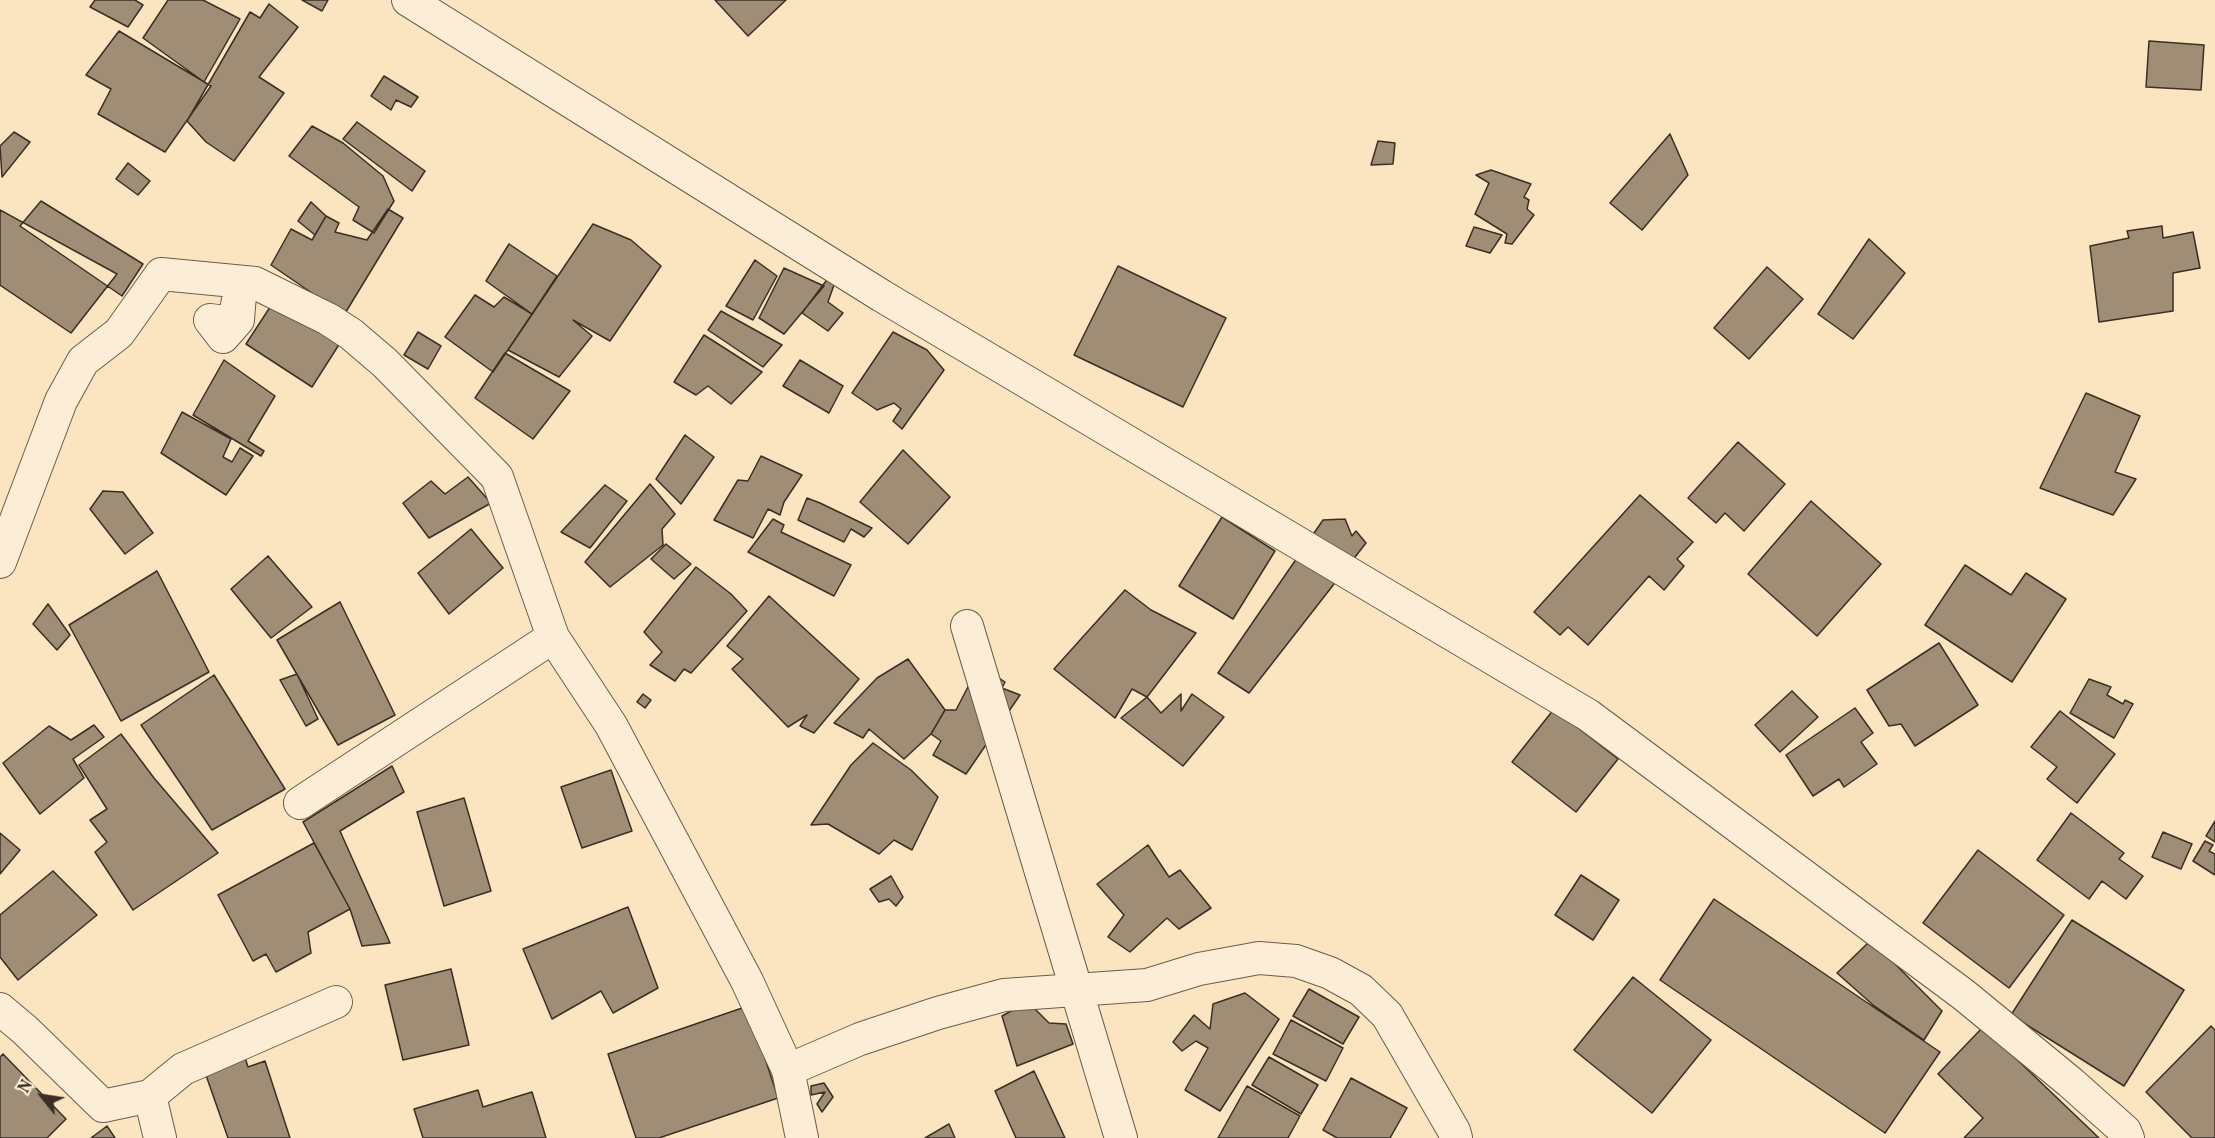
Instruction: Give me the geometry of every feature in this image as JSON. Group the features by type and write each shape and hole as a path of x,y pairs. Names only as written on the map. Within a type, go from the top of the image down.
{"street":[{"path":"408,0 882,296 1588,715 1964,995 2070,1082 2125,1131 2128,1138"},
{"path":"0,562 60,400 83,362 119,333 161,274 255,283 351,334 386,363 497,477 554,637 611,725 723,933 788,1070 802,1138"},
{"path":"967,626 1121,1138"},
{"path":"300,803 554,637"},
{"path":"788,1070 860,1039 938,1013 1004,995 1147,985 1199,969 1259,958 1296,961 1330,973 1361,990 1387,1014 1460,1136"},
{"path":"0,1009 26,1030 103,1106 150,1096 183,1069 336,1002"},
{"path":"150,1096 160,1138"}],"building":[{"path":"95,0 135,0 143,5 128,27 90,7"},
{"path":"168,0 203,0 240,19 204,82 143,38"},
{"path":"302,0 328,0 322,11"},
{"path":"715,0 786,0 748,36"},
{"path":"269,4 298,27 259,77 284,93 234,161 206,142 187,121 250,12 260,18"},
{"path":"119,31 211,86 165,152 98,114 111,89 86,75"},
{"path":"2149,41 2204,45 2201,90 2146,87"},
{"path":"384,76 418,97 411,107 396,100 391,110 371,96"},
{"path":"357,122 425,171 412,191 343,139"},
{"path":"312,126 343,143 383,176 394,201 374,233 353,220 359,207 289,156"},
{"path":"14,132 30,142 2,177 0,146"},
{"path":"1670,134 1688,175 1642,230 1610,203"},
{"path":"1378,141 1395,143 1393,164 1371,165"},
{"path":"128,163 150,181 138,195 116,179"},
{"path":"1491,170 1531,184 1524,197 1529,200 1527,209 1534,215 1512,244 1505,243 1507,234 1475,214 1489,183 1476,175"},
{"path":"41,201 143,264 122,296 20,226"},
{"path":"311,202 326,216 315,235 298,221"},
{"path":"388,209 403,218 344,315 271,265 291,229 312,240 326,216 339,223 335,232 367,240"},
{"path":"0,210 117,274 71,333 0,285"},
{"path":"593,224 631,240 661,266 610,341 573,320 592,336 559,377 508,350"},
{"path":"2162,226 2163,238 2193,232 2200,268 2173,273 2173,311 2099,322 2090,246 2129,238 2127,231"},
{"path":"1474,227 1502,235 1490,253 1466,246"},
{"path":"1869,239 1905,273 1853,339 1818,314"},
{"path":"509,244 557,276 532,314 486,281"},
{"path":"755,260 777,276 753,320 726,306"},
{"path":"1118,266 1226,318 1183,407 1074,355"},
{"path":"1767,267 1803,299 1749,359 1714,328"},
{"path":"784,268 824,286 784,334 759,318"},
{"path":"829,277 835,282 828,302 843,313 828,331 802,313"},
{"path":"475,295 494,307 504,297 532,314 493,372 445,337"},
{"path":"274,301 340,343 312,387 246,344"},
{"path":"721,311 782,345 763,367 708,330"},
{"path":"418,332 441,346 428,369 404,355"},
{"path":"893,332 927,350 944,370 902,429 893,421 901,409 894,403 877,410 852,393"},
{"path":"704,335 762,372 731,404 708,386 696,395 674,382"},
{"path":"505,353 570,391 533,439 475,398"},
{"path":"224,360 275,396 248,441 264,451 261,456 193,415"},
{"path":"800,360 843,386 829,413 783,386"},
{"path":"2086,393 2140,416 2115,472 2136,479 2113,515 2040,488"},
{"path":"182,412 231,439 223,457 232,462 240,448 253,456 226,495 161,453"},
{"path":"685,435 714,457 681,504 656,479"},
{"path":"1738,442 1785,484 1744,531 1725,513 1716,523 1688,498"},
{"path":"903,450 950,497 908,544 860,502"},
{"path":"761,456 802,475 784,502 780,515 768,509 753,538 714,520 738,480 748,481"},
{"path":"468,477 491,503 429,538 403,503 431,481 445,494"},
{"path":"650,484 675,514 662,529 663,545 610,587 585,562"},
{"path":"605,485 627,501 590,548 561,532"},
{"path":"103,491 123,492 153,533 125,554 90,509"},
{"path":"1640,495 1693,542 1677,559 1684,566 1664,590 1649,576 1588,645 1568,627 1560,635 1534,612"},
{"path":"807,498 872,528 864,537 851,529 844,542 798,520"},
{"path":"1811,501 1881,564 1817,636 1748,574"},
{"path":"1222,517 1275,551 1233,619 1179,586"},
{"path":"773,519 784,525 781,532 851,565 834,596 748,552"},
{"path":"1345,519 1352,536 1356,531 1366,543 1249,693 1218,673 1323,520"},
{"path":"471,529 503,568 449,614 418,573"},
{"path":"666,544 691,564 674,579 651,559"},
{"path":"268,556 312,607 271,638 231,589"},
{"path":"1965,565 2011,595 2026,573 2066,599 2012,682 1925,625"},
{"path":"696,567 731,594 747,611 691,673 684,669 675,681 650,665 662,652 644,632"},
{"path":"157,571 209,672 121,721 69,625"},
{"path":"1125,590 1151,610 1196,633 1147,697 1132,689 1115,718 1054,669"},
{"path":"769,596 859,679 814,733 800,726 807,715 788,727 732,669 743,659 727,646"},
{"path":"340,602 395,715 338,745 277,640"},
{"path":"48,604 70,635 57,650 33,624"},
{"path":"1939,643 1978,705 1915,746 1901,724 1889,726 1867,690"},
{"path":"908,659 945,710 931,734 904,759 869,729 863,738 834,723 877,678"},
{"path":"987,670 1005,682 1002,688 1020,695 966,774 933,755 941,741 931,734 945,710 956,710 972,679"},
{"path":"297,674 318,719 306,726 280,680"},
{"path":"214,675 285,789 212,830 141,725"},
{"path":"2089,679 2111,687 2107,695 2123,704 2125,700 2133,704 2114,738 2070,713"},
{"path":"1792,691 1818,717 1780,752 1755,725"},
{"path":"643,694 651,700 645,708 637,702"},
{"path":"1181,694 1181,711 1192,694 1224,717 1183,766 1121,718 1147,697 1161,713"},
{"path":"1855,708 1873,733 1861,742 1877,764 1844,787 1839,779 1813,796 1786,755"},
{"path":"1554,709 1618,759 1576,812 1512,762"},
{"path":"2060,711 2115,754 2077,803 2047,779 2057,767 2031,747"},
{"path":"94,725 104,737 73,759 84,778 40,814 3,763 49,726 71,740"},
{"path":"121,734 154,778 218,853 133,910 95,852 107,842 90,820 107,809 79,765"},
{"path":"873,743 911,770 938,797 912,850 894,840 879,854 828,824 811,825 851,765"},
{"path":"392,766 404,792 340,831 390,943 362,946 350,909 303,822"},
{"path":"611,770 632,831 582,848 561,787"},
{"path":"464,798 491,891 444,906 417,812"},
{"path":"2071,813 2124,853 2119,859 2143,876 2126,899 2102,881 2089,899 2037,860"},
{"path":"2215,821 2215,842 2206,836"},
{"path":"2163,832 2192,844 2181,869 2152,857"},
{"path":"0,833 20,850 0,874"},
{"path":"2205,841 2213,845 2209,851 2215,854 2215,875 2193,861"},
{"path":"314,843 350,909 308,932 311,953 276,972 266,954 253,961 218,895"},
{"path":"1148,845 1169,877 1180,870 1211,908 1179,929 1167,918 1130,952 1108,937 1124,915 1097,884"},
{"path":"1978,850 2064,915 2009,988 1923,923"},
{"path":"53,871 97,915 18,980 0,957 0,915"},
{"path":"1581,875 1619,900 1593,940 1555,915"},
{"path":"891,876 903,897 896,906 889,899 879,902 870,889"},
{"path":"1714,899 1940,1052 1885,1133 1660,980"},
{"path":"628,907 658,988 613,1013 601,991 552,1019 523,949"},
{"path":"2072,920 2184,990 2124,1086 2011,1015"},
{"path":"1871,940 1942,1011 1924,1040 1873,1005 1837,973"},
{"path":"451,969 469,1045 403,1060 385,985"},
{"path":"1633,977 1711,1040 1652,1113 1574,1050"},
{"path":"1309,989 1359,1017 1343,1044 1293,1016"},
{"path":"1245,993 1279,1019 1220,1111 1185,1090 1208,1048 1196,1041 1182,1051 1173,1042 1194,1015 1210,1029 1213,1004"},
{"path":"1028,1002 1049,1023 1066,1024 1073,1044 1017,1066 1002,1016"},
{"path":"748,1006 778,1098 659,1138 636,1138 608,1054"},
{"path":"1291,1020 1343,1048 1326,1081 1273,1054"},
{"path":"2211,1026 2215,1030 2215,1138 2192,1138 2146,1092"},
{"path":"1983,1027 2099,1138 1964,1138 1983,1118 1938,1074"},
{"path":"241,1044 248,1067 265,1061 290,1138 228,1138 201,1061"},
{"path":"3,1054 66,1119 47,1138 0,1138 0,1057"},
{"path":"1269,1057 1318,1085 1301,1114 1252,1085"},
{"path":"1034,1071 1065,1138 1016,1138 995,1091"},
{"path":"1351,1078 1407,1108 1390,1138 1337,1138 1323,1130"},
{"path":"824,1083 833,1097 822,1112 817,1104 825,1092 811,1095 811,1086"},
{"path":"1247,1086 1300,1116 1288,1138 1218,1138"},
{"path":"478,1090 483,1107 532,1092 546,1138 423,1138 414,1109"},
{"path":"949,1124 955,1138 925,1138"},
{"path":"107,1126 115,1138 91,1138"}]}
